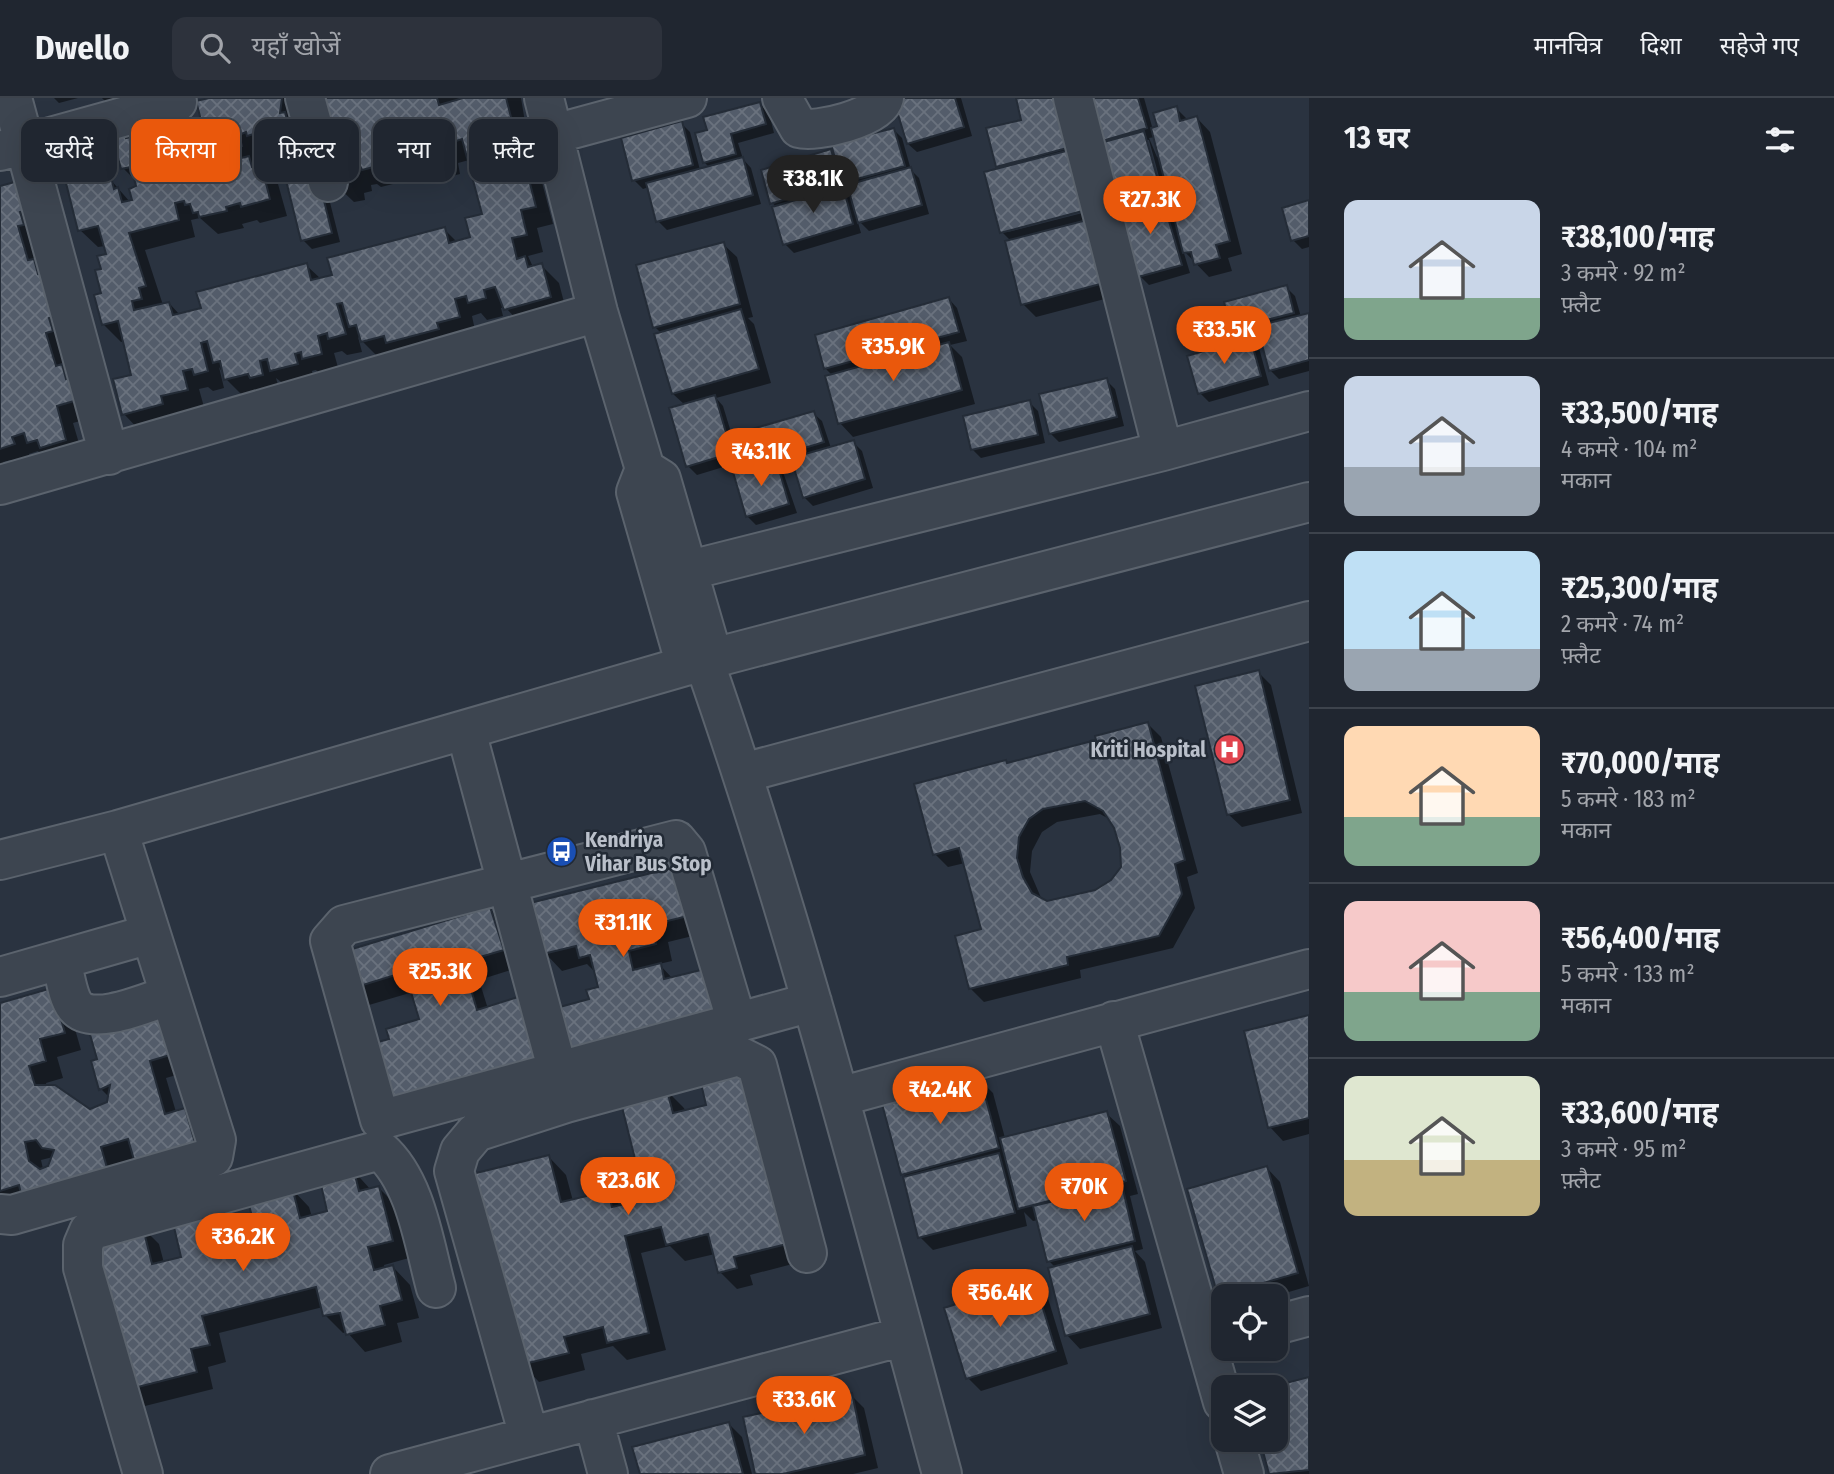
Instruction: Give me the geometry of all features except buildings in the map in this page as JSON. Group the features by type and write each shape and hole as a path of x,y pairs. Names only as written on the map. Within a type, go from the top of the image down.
{"street":[{"path":"12,98 12,148 109,455"},
{"path":"305,98 311,119"},
{"path":"544,98 550,119"},
{"path":"558,133 687,98"},
{"path":"782,98 799,128 812,132 872,112 882,104 884,98"},
{"path":"1073,98 1163,451"},
{"path":"12,148 177,102"},
{"path":"558,150 598,312 645,469 636,492 743,773 839,1097 942,1474"},
{"path":"0,485 598,312"},
{"path":"686,571 1163,451 1309,411"},
{"path":"645,469 661,479 686,571 701,662"},
{"path":"0,860 118,830 701,662 1309,502"},
{"path":"743,773 1309,621"},
{"path":"466,731 505,886 558,1072"},
{"path":"0,1214 12,1215 213,1157 216,1140 118,830"},
{"path":"737,1023 687,852 676,840 505,886 344,925 330,941 380,1120 558,1072 737,1023 812,1002"},
{"path":"0,977 150,933"},
{"path":"61,960 74,1006 86,1015 104,1015 170,995"},
{"path":"839,1097 1309,969"},
{"path":"1114,1021 1211,1329"},
{"path":"529,1436 454,1171 460,1151 476,1132 566,1103 739,1056 757,1065 807,1253"},
{"path":"143,1474 83,1268 83,1245 89,1231 380,1150 390,1158 409,1195 436,1288"},
{"path":"1288,1322 1309,1316"},
{"path":"390,1474 904,1336"},
{"path":"593,1419 608,1474"},
{"path":"1238,1452 1244,1474"}],"place":[{"name":"Kriti Hospital","path":"1229,750"},
{"name":"Kendriya Vihar Bus Stop","path":"562,852"}]}
